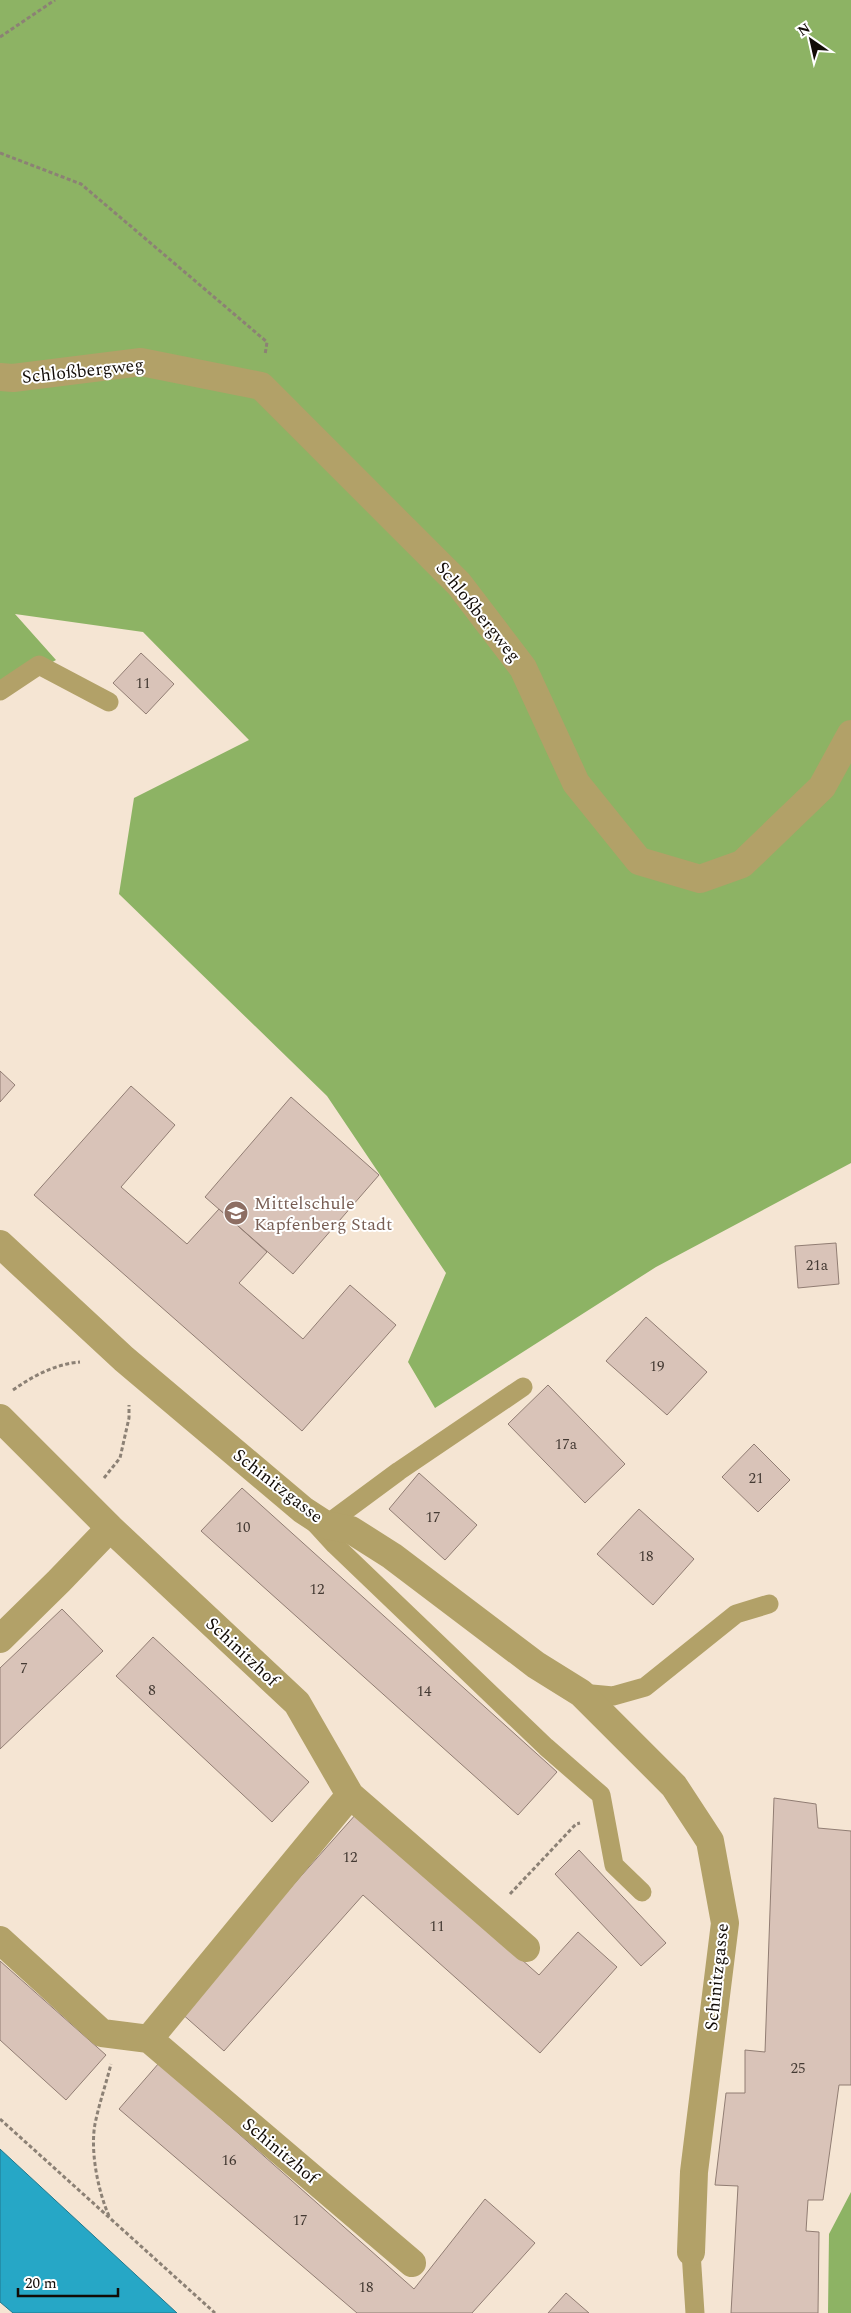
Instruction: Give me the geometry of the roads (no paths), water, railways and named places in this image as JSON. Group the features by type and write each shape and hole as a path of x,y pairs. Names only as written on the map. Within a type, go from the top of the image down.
{"street":[{"name":"Schloßbergweg","path":"0,378 140,362 261,386 459,584 523,668 576,783 639,861 700,879 742,864 822,787 851,734"},
{"name":"Schinitzgasse","path":"0,1244 124,1359 303,1510 326,1525 350,1530 392,1556 536,1665 581,1693 674,1786 710,1841 725,1923 694,2172 691,2252"},
{"name":"Schinitzhof","path":"0,1418 110,1528 297,1703 350,1795 526,1948"},
{"path":"0,1639 110,1528"},
{"path":"0,1940 102,2033 149,2039 350,1795"},
{"name":"Schinitzhof","path":"149,2039 412,2263"}],"lane":[{"path":"0,691 39,665 109,702"},
{"path":"326,1525 399,1471 523,1387"},
{"path":"303,1510 335,1545 546,1747 601,1794 614,1865 642,1892"},
{"name":"Schinitzgasse","path":"581,1693 612,1696 645,1687 736,1614 769,1604"},
{"path":"691,2252 695,2313"}],"water":[{"path":"0,2149 177,2313 13,2313 0,2302"}],"place":[{"name":"Mittelschule Kapfenberg Stadt","path":"236,1213"}]}
